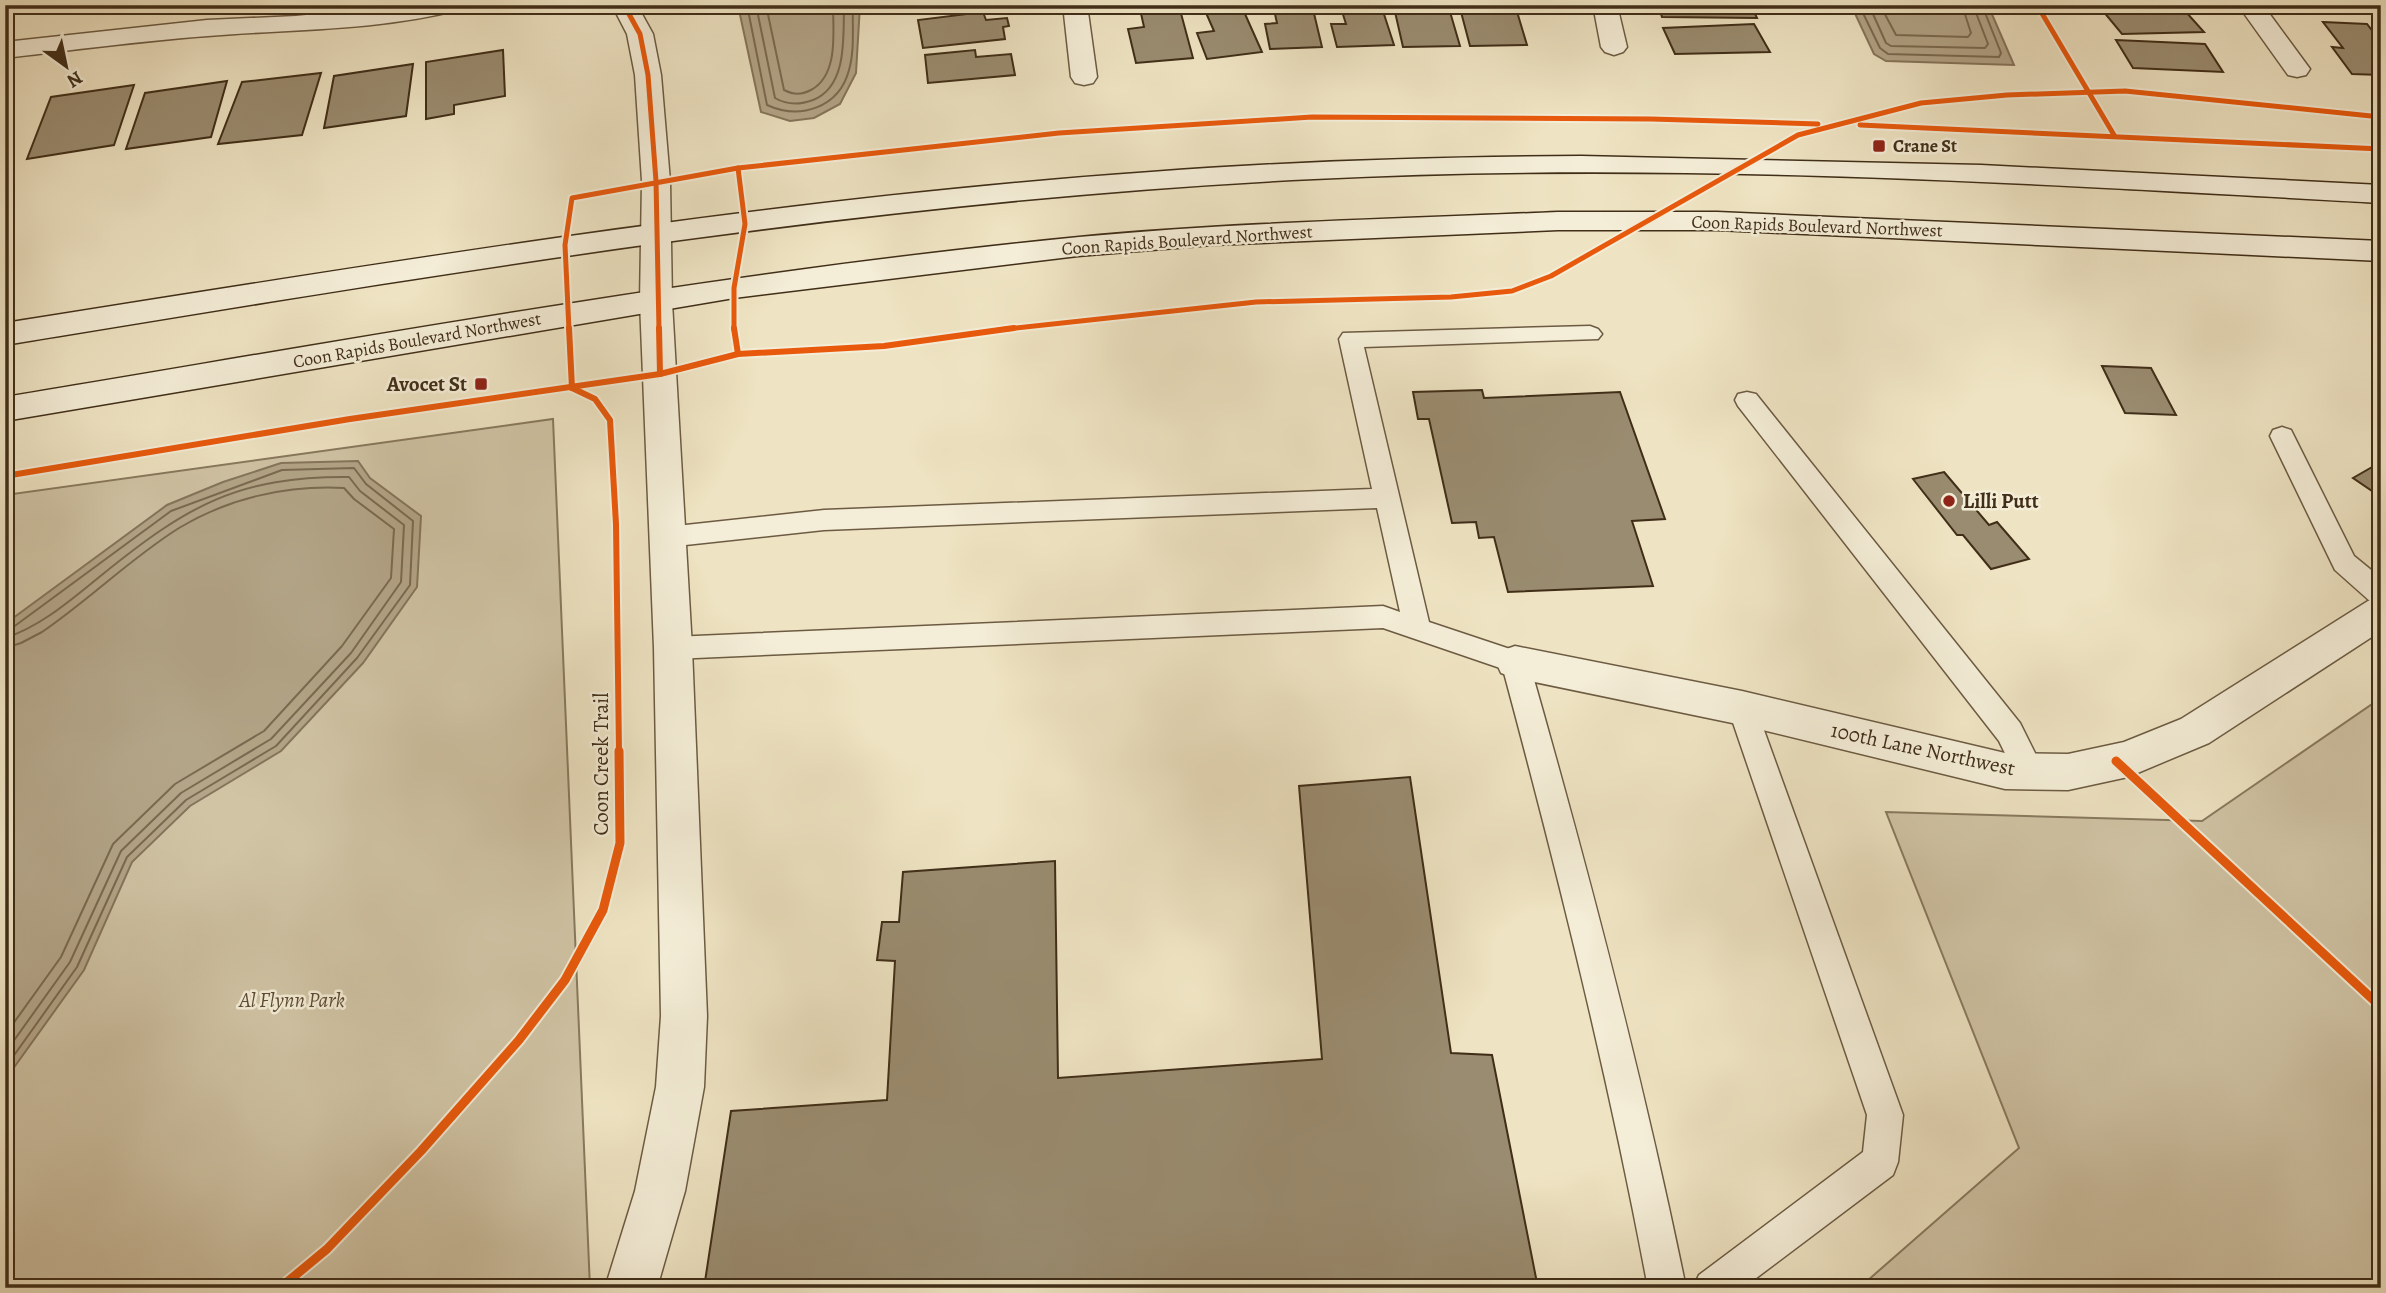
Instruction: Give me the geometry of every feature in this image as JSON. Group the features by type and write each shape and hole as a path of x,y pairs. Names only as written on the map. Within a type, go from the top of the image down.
{"main road":[{"path":"5,50 207,28 296,24 388,15 449,5"},
{"path":"624,5 640,34 648,75 656,181 656,302 673,648 684,1016 680,1087 660,1191 631,1288"},
{"path":"1075,5 1084,77"},
{"path":"1605,5 1614,47"},
{"path":"2250,5 2297,69"},
{"path":"5,334 565,245 1150,180 1314,170 1511,164 1790,165 2381,194"},
{"name":"Coon Rapids Boulevard Northwest","path":"5,409 568,314 870,271 1078,247 1334,229 1558,221 1717,221 2381,251"},
{"name":"100th Lane Northwest","path":"1515,662 1742,708 2005,771 2068,772 2128,759 2195,731 2381,612"}],"lane":[{"path":"1417,628 1352,339 1591,334"},
{"path":"1747,400 2010,732 2029,771"},
{"path":"2283,436 2344,563 2381,594"},
{"path":"667,537 824,520 1388,498"},
{"path":"673,648 1383,617 1515,662 1575,876 1654,1219 1667,1288"},
{"path":"1712,1288 1880,1161 1885,1115 1742,708"}],"green space":[{"name":"Al Flynn Park","path":"553,419 590,1288 5,1288 5,495"},
{"path":"2381,698 2381,1288 1859,1288 2019,1148 1886,812 2202,821"}],"water":[{"path":"741,5 860,5 856,73 840,104 814,118 790,121 761,112 739,10"},
{"path":"1851,5 1988,5 2014,65 1886,61 1874,54"},
{"path":"358,461 370,478 421,516 417,587 363,663 281,751 190,806 132,862 84,970 5,1080 5,624 167,505 223,482 281,463"}],"building":[{"path":"924,5 1013,5 925,14"},
{"path":"1241,5 1262,52 1207,59 1197,33 1214,31 1203,6"},
{"path":"1273,5 1312,5 1322,47 1270,49 1265,24 1277,23"},
{"path":"1340,5 1381,5 1394,45 1337,47 1331,24 1346,24"},
{"path":"1408,5 1448,5 1460,46 1403,47 1395,12 1409,11"},
{"path":"1474,5 1515,5 1527,45 1470,46 1461,12 1475,11"},
{"path":"1658,5 1751,5 1757,18 1662,17"},
{"path":"2098,5 2147,5 2153,12 2186,12 2204,32 2122,34"},
{"path":"1179,6 1193,58 1136,63 1128,29 1144,27 1140,9"},
{"path":"983,12 986,20 1007,18 1009,26 1003,27 1005,39 923,48 918,20"},
{"path":"2323,22 2367,24 2381,42 2381,75 2352,74 2332,47 2343,48"},
{"path":"1754,24 1770,52 1675,54 1663,28"},
{"path":"2116,40 2205,44 2223,72 2133,68"},
{"path":"503,50 505,96 454,105 454,114 426,119 426,62"},
{"path":"975,50 976,57 1011,54 1015,75 928,83 925,55"},
{"path":"413,64 406,116 324,128 334,76"},
{"path":"321,73 302,135 218,144 242,82"},
{"path":"227,81 211,137 126,149 145,93"},
{"path":"134,85 114,145 27,159 51,97"},
{"path":"2102,366 2151,368 2176,415 2125,413"},
{"path":"1482,390 1484,398 1620,392 1665,519 1632,521 1653,586 1508,592 1494,537 1479,538 1476,522 1452,523 1429,419 1418,419 1413,392"},
{"path":"2381,462 2381,497 2353,478"},
{"name":"Lilli Putt","path":"1944,472 1989,525 1997,522 2029,559 1991,569 1963,535 1957,535 1913,479"},
{"path":"1410,777 1451,1053 1492,1055 1538,1288 704,1288 731,1111 887,1100 895,961 877,960 882,922 899,922 903,872 1055,861 1058,1078 1322,1059 1299,786"}],"cycle path":[{"path":"624,5 640,34 648,75 656,181 660,374"},
{"path":"2037,5 2114,135"},
{"path":"5,476 350,419 660,374 738,354 884,346 935,337 1256,302 1451,297 1512,291 1551,276 1798,135 1921,103 2007,95 2125,91 2381,117"},
{"path":"572,388 565,245 572,198 738,168 1059,133 1312,117 1651,119 1818,124"},
{"path":"1860,125 2381,149"},
{"path":"738,168 745,224 734,288 734,339 738,354"},
{"name":"Coon Creek Trail","path":"280,1288 327,1249 421,1151 519,1040 565,980 603,910 620,843 616,524 610,420 595,399 572,388"},
{"path":"2116,761 2381,1007"}],"place":[{"name":"Crane St","path":"1879,146"},
{"name":"Avocet St","path":"481,384"},
{"name":"Lilli Putt","path":"1949,501"}]}
